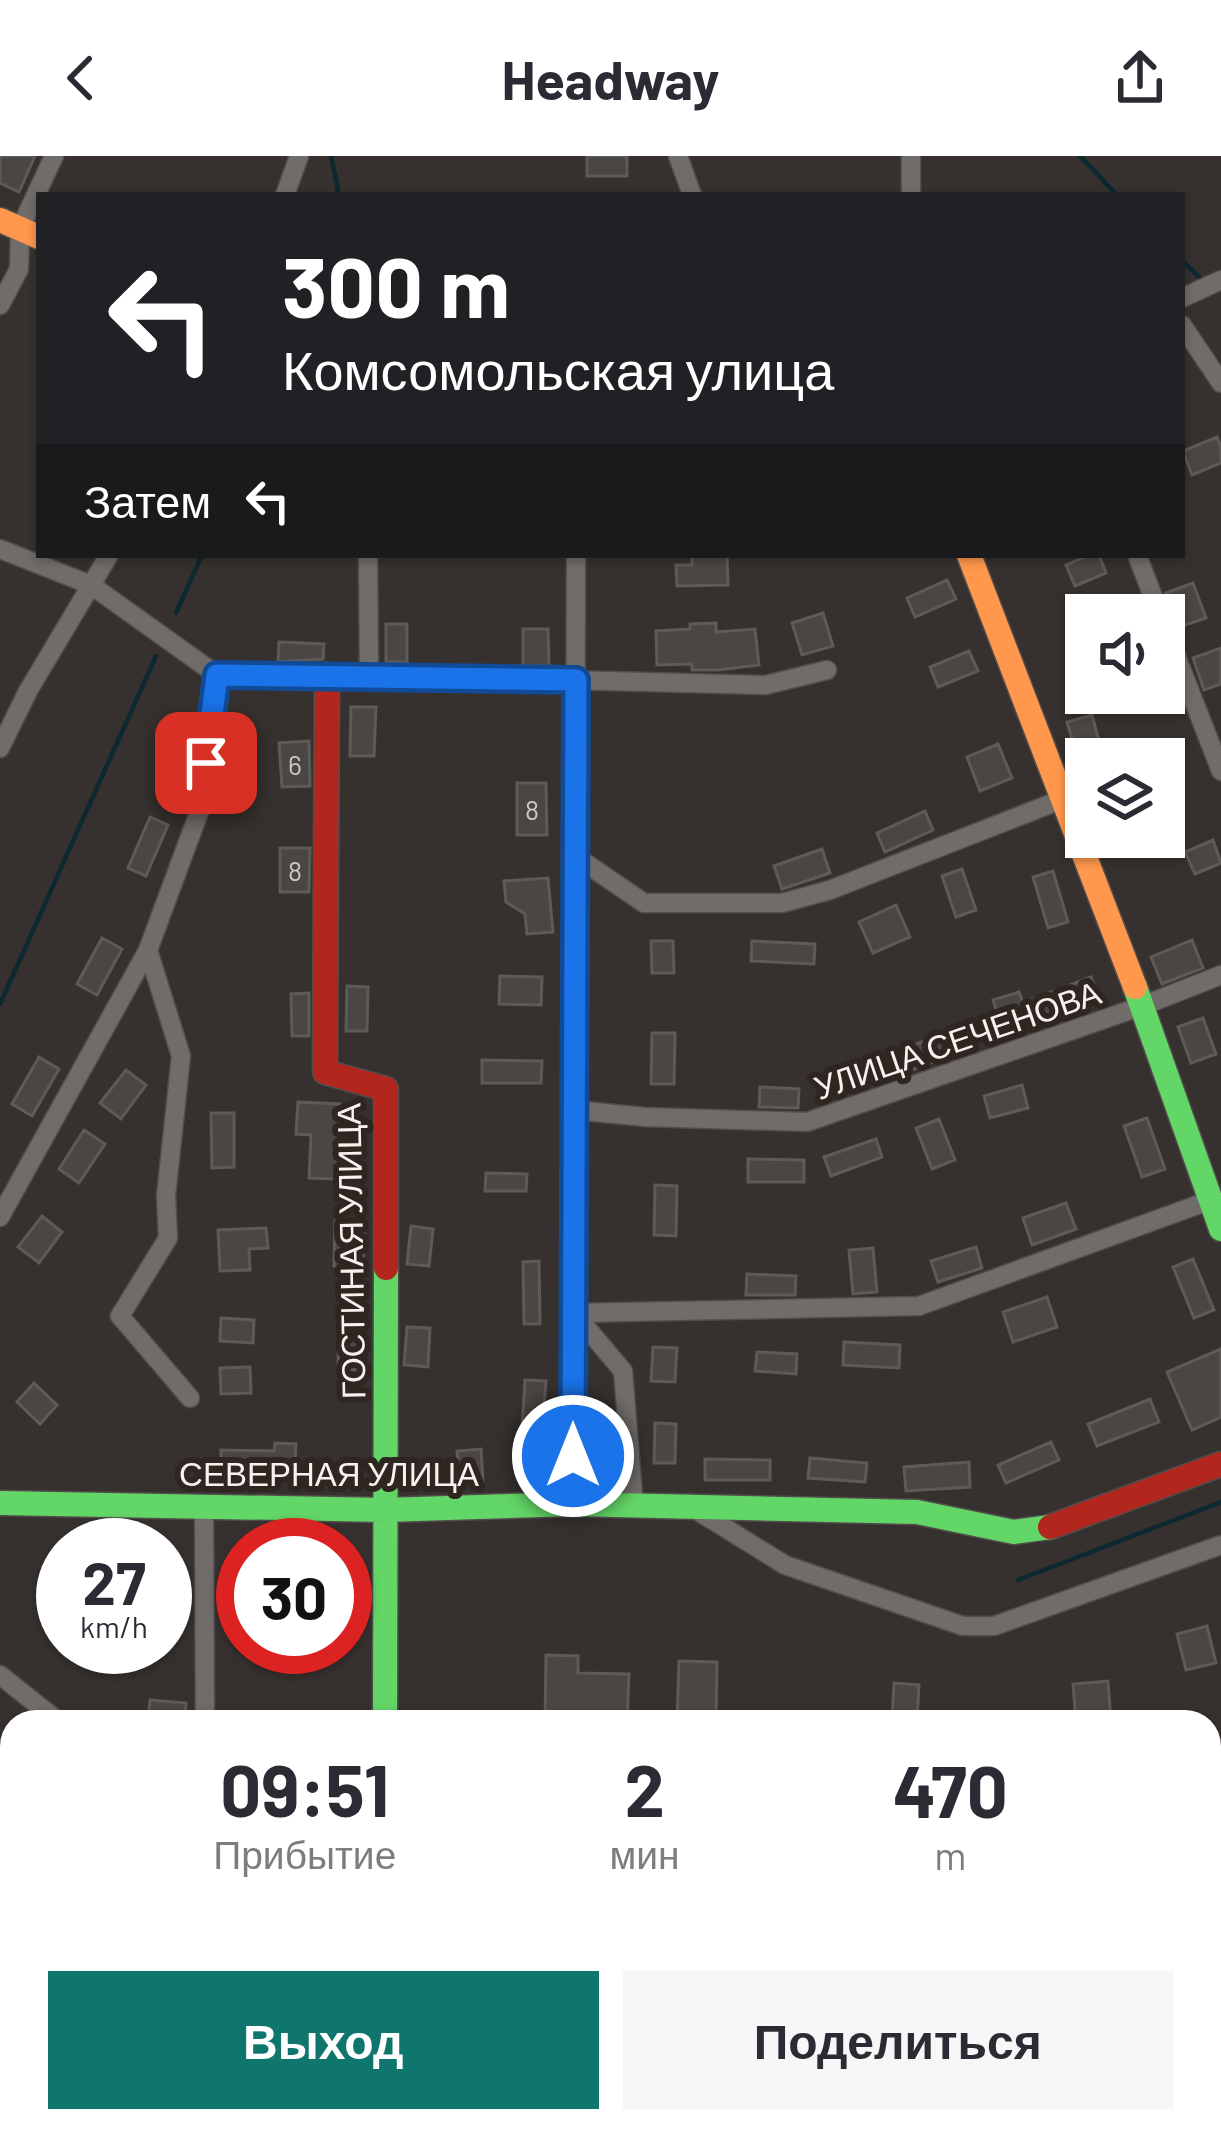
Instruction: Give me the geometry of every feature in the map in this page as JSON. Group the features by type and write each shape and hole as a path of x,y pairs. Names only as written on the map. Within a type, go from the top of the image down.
{"street":[{"path":"37,192 54,156"},
{"path":"286,192 299,156"},
{"path":"678,156 691,190"},
{"path":"911,156 911,192"},
{"path":"0,305 19,269 20,229 36,195"},
{"path":"1185,297 1221,280"},
{"path":"1185,329 1221,382"},
{"path":"0,549 91,586 217,675 766,685 827,670"},
{"path":"0,748 28,691 107,558"},
{"path":"368,558 369,675"},
{"path":"573,1504 577,558"},
{"path":"970,558 1142,1006 1221,1229"},
{"path":"1137,558 1152,594"},
{"path":"0,1217 148,950 201,807 217,675"},
{"name":"ГОСТИНАЯ УЛИЦА","path":"328,675 325,1072 386,1089 385,1510"},
{"path":"1185,679 1221,771"},
{"path":"575,856 644,903 782,903 830,890 1063,799"},
{"path":"148,950 181,1056 166,1196 168,1238 120,1316 190,1398"},
{"name":"УЛИЦА СЕЧЕНОВА","path":"574,1110 807,1122 1221,975"},
{"path":"574,1313 920,1306 1210,1200"},
{"path":"574,1313 623,1371 634,1507"},
{"name":"СЕВЕРНАЯ УЛИЦА","path":"0,1503 385,1510 573,1504 917,1512 1014,1532 1057,1526 1221,1464"},
{"path":"205,1507 205,1710"},
{"path":"694,1508 785,1564 963,1626 994,1626 1221,1545"},
{"path":"385,1510 385,1710"},
{"path":"0,1675 44,1710"}],"building":[{"path":"0,156 35,156 19,192 0,183"},
{"path":"587,156 627,156 627,176 587,176"},
{"path":"1217,437 1221,463 1192,475 1185,450"},
{"path":"692,558 727,558 728,585 677,586 676,565 692,565"},
{"path":"1082,558 1100,558 1106,573 1075,586 1066,565"},
{"path":"947,580 956,599 915,617 907,598"},
{"path":"1193,583 1206,618 1185,625 1185,594 1166,593"},
{"path":"823,613 833,646 802,655 792,623"},
{"path":"716,623 716,632 755,629 759,665 692,670 692,664 657,665 656,631"},
{"path":"386,624 407,624 407,662 386,662"},
{"path":"523,629 548,629 549,666 523,665"},
{"path":"279,642 324,644 323,659 278,662"},
{"path":"1221,648 1221,684 1204,690 1193,658"},
{"path":"969,651 978,671 938,687 930,667"},
{"path":"351,707 376,707 374,756 350,756"},
{"path":"1092,715 1098,738 1072,738 1067,722"},
{"path":"309,741 310,786 282,787 279,743"},
{"path":"998,744 1012,778 980,791 967,757"},
{"path":"517,783 546,783 547,835 517,835"},
{"path":"925,811 933,830 885,852 877,833"},
{"path":"150,817 168,825 146,876 128,868"},
{"path":"1213,840 1221,863 1195,874 1185,852"},
{"path":"280,848 310,848 309,892 280,892"},
{"path":"822,849 830,873 782,889 774,866"},
{"path":"962,869 976,910 956,917 942,876"},
{"path":"1053,871 1068,922 1048,928 1033,877"},
{"path":"548,878 553,932 527,934 525,914 506,902 504,881"},
{"path":"896,905 910,937 873,953 859,922"},
{"path":"102,938 122,949 97,995 77,984"},
{"path":"1192,940 1203,968 1162,984 1151,957"},
{"path":"651,941 673,941 674,973 652,973"},
{"path":"752,941 815,944 814,964 751,961"},
{"path":"500,976 542,977 541,1005 499,1004"},
{"path":"1091,977 1099,996 1002,1028 993,1000 1019,992 1023,1003"},
{"path":"347,986 368,987 367,1031 346,1031"},
{"path":"309,993 309,1036 292,1036 291,994"},
{"path":"1203,1018 1216,1054 1191,1063 1178,1027"},
{"path":"950,1031 958,1053 914,1069 906,1048"},
{"path":"652,1033 675,1033 674,1084 651,1084"},
{"path":"39,1057 59,1069 32,1116 12,1104"},
{"path":"482,1060 542,1061 541,1083 482,1083"},
{"path":"126,1070 146,1085 121,1119 100,1103"},
{"path":"1022,1085 1028,1108 990,1118 984,1096"},
{"path":"760,1087 799,1089 798,1108 759,1107"},
{"path":"298,1102 340,1104 336,1179 309,1178 311,1135 296,1134"},
{"path":"211,1113 234,1113 234,1167 212,1168"},
{"path":"1147,1118 1165,1169 1142,1177 1124,1126"},
{"path":"939,1119 955,1160 932,1169 916,1128"},
{"path":"84,1130 105,1144 79,1183 59,1169"},
{"path":"876,1139 882,1157 831,1176 824,1157"},
{"path":"748,1159 804,1160 804,1182 748,1182"},
{"path":"486,1173 527,1174 526,1191 485,1191"},
{"path":"655,1185 677,1186 676,1236 654,1235"},
{"path":"1066,1203 1076,1229 1032,1245 1023,1218"},
{"path":"42,1216 62,1232 39,1263 18,1247"},
{"path":"335,1221 364,1222 363,1267 334,1266"},
{"path":"411,1226 433,1229 429,1266 407,1264"},
{"path":"266,1228 268,1248 249,1249 250,1270 220,1271 218,1230"},
{"path":"976,1247 982,1268 938,1282 931,1261"},
{"path":"873,1248 877,1292 853,1294 849,1250"},
{"path":"1193,1259 1214,1310 1194,1318 1173,1267"},
{"path":"539,1261 540,1324 524,1324 523,1262"},
{"path":"747,1274 796,1276 795,1295 746,1295"},
{"path":"1047,1297 1057,1327 1013,1342 1003,1312"},
{"path":"221,1318 254,1320 253,1343 220,1341"},
{"path":"339,1325 364,1326 363,1370 338,1369"},
{"path":"407,1327 430,1328 428,1367 404,1365"},
{"path":"844,1342 900,1345 899,1368 843,1365"},
{"path":"653,1347 677,1348 675,1382 651,1381"},
{"path":"1221,1349 1221,1417 1192,1430 1167,1372"},
{"path":"757,1352 797,1354 796,1374 755,1371"},
{"path":"250,1367 251,1393 221,1394 220,1368"},
{"path":"525,1380 546,1381 542,1429 522,1427"},
{"path":"34,1383 57,1405 40,1424 17,1402"},
{"path":"1150,1399 1159,1422 1097,1446 1088,1424"},
{"path":"655,1423 676,1424 675,1463 654,1463"},
{"path":"1051,1442 1059,1460 1006,1483 998,1465"},
{"path":"275,1443 296,1444 294,1481 272,1480 273,1473 221,1471 221,1450 274,1451"},
{"path":"481,1449 483,1483 459,1484 457,1451"},
{"path":"810,1458 867,1463 865,1482 808,1478"},
{"path":"705,1459 770,1460 770,1480 705,1480"},
{"path":"969,1462 970,1487 906,1491 904,1467"},
{"path":"1207,1626 1216,1663 1186,1670 1177,1634"},
{"path":"546,1655 578,1656 578,1673 629,1674 628,1710 545,1710"},
{"path":"679,1661 717,1662 716,1710 677,1710"},
{"path":"1108,1681 1110,1710 1075,1710 1073,1684"},
{"path":"894,1683 919,1685 918,1710 892,1710"},
{"path":"150,1700 186,1703 186,1710 149,1710"}],"waterway":[{"path":"331,156 337,192"},
{"path":"1080,156 1114,192"},
{"path":"1185,263 1202,280"},
{"path":"176,613 201,558"},
{"path":"0,1004 156,656"},
{"path":"1018,1580 1221,1502"}],"traffic: fast":[{"path":"1135,987 1221,1229"},
{"path":"385,1710 386,1268"},
{"path":"0,1503 385,1510 573,1504 917,1512 1014,1532 1050,1527"}],"traffic: slow":[{"path":"0,220 36,236"},
{"path":"970,558 1135,987"}],"traffic: jam":[{"path":"327,675 325,1072 386,1089 386,1268"},
{"path":"1050,1527 1221,1464"}],"route":[{"path":"206,763 217,675 576,680 573,1456"}]}
